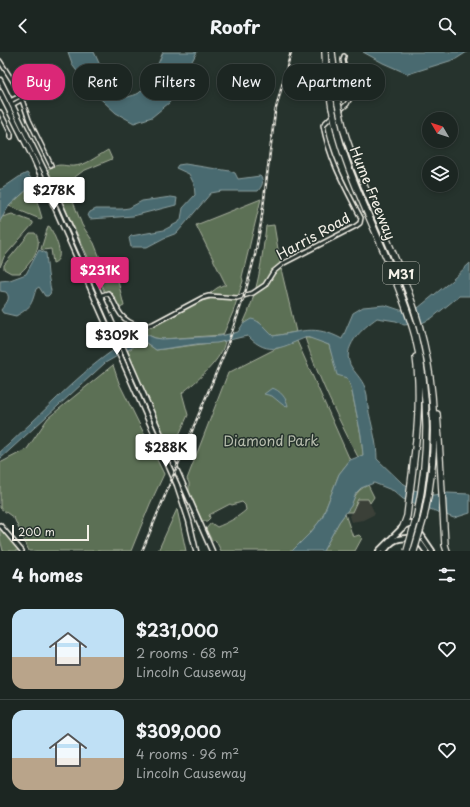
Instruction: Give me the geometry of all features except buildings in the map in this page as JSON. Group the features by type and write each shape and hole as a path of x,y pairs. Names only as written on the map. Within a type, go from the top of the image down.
{"highway":[{"name":"Hume Freeway","path":"325,52 326,71 338,135 408,315 417,351"},
{"name":"Hume Freeway","path":"332,52 338,104 344,131 356,166 416,313 425,349 434,398 436,439"},
{"path":"403,527 407,516 417,433 419,400 417,351"},
{"path":"407,551 420,503 425,469 427,436 425,397 417,351"},
{"path":"416,551 430,487 436,439"},
{"path":"436,439 447,551"}],"main road":[{"path":"0,80 42,171 48,191 81,255 130,380 177,485 196,551"},
{"path":"0,92 42,171 53,188 77,258 97,297"},
{"path":"7,105 11,103"},
{"path":"111,330 135,378 212,551"},
{"path":"379,551 403,527 410,523 416,527 432,551"},
{"path":"191,530 201,526"},
{"path":"403,527 403,534 418,542 426,551"},
{"path":"384,551 395,540 409,538 415,535 417,530 416,527"}],"street":[{"name":"Harris Road","path":"97,297 108,294 111,296 123,318 135,325 146,326 153,324 202,298 209,296 237,298 253,293 284,263 335,236 350,230 360,223 361,218 332,160 323,125 347,104 350,98 343,60 344,56"},
{"path":"0,61 12,80"},
{"path":"11,103 15,100"},
{"path":"11,103 21,100 51,165"},
{"path":"0,112 11,134 11,137"},
{"path":"0,525 22,551"}],"shaded area":[{"path":"358,499 368,499 375,514 363,520 351,522 349,516"}],"green space":[{"path":"108,150 112,159 83,171 75,177 71,183 69,191 82,225 94,243 100,258 118,281 124,306 120,308 111,293 104,291 47,170 60,165 75,166 83,164"},
{"path":"31,186 42,218 40,219 9,206"},
{"path":"261,199 242,277 243,281 233,312 223,335 162,339 143,333 125,344 119,333 125,329 142,329 160,323 192,305 210,299 209,294 217,288 226,285 196,225"},
{"path":"12,214 33,222 33,224 4,257 0,267 0,221 2,217"},
{"path":"274,225 282,273 296,332 273,336 259,322 243,324 256,288 266,226"},
{"path":"48,226 54,235 59,252 57,261 53,263 51,249 41,249"},
{"path":"30,233 35,233 38,238 37,249 32,260 20,273 11,273 4,269 4,265"},
{"path":"305,338 314,339 329,345 332,355 347,378 351,387 361,435 363,455 358,457 343,428 310,354"},
{"path":"225,341 219,355 208,370 182,393 188,415 173,448 170,449 127,351 142,343 147,344 156,350"},
{"name":"Diamond Park","path":"297,341 350,460 339,474 322,518 311,532 292,551 221,551 216,541 212,541 206,529 211,523 217,527 236,518 246,510 245,505 242,502 232,505 230,504 209,515 210,518 207,521 202,521 189,492 189,483 187,479 228,373 275,349"},
{"path":"113,365 119,383 164,474 131,551 29,551 14,518 0,508 0,463 27,449 48,418"},
{"path":"368,485 374,497 370,503 368,499 358,499 352,512 346,512 357,493 363,487"},
{"path":"177,509 186,551 158,551"},
{"path":"345,514 353,537 359,535 362,538 355,551 323,551 339,522"},
{"path":"0,528 20,551 3,551 0,539"}],"water":[{"path":"68,52 94,52 99,64 73,64 73,66"},
{"path":"163,52 197,52 190,64 158,64"},
{"path":"363,52 467,52 456,59 408,74"},
{"path":"140,92 140,100 171,100 152,117 134,123 116,113 102,100 132,100 132,96"},
{"path":"185,164 230,171 235,173 238,179 260,176 262,184 258,191 222,191 211,193 177,233 147,247 131,247 129,238 131,236 164,230 179,222 181,219 183,208 195,195 194,184 189,174 176,168 178,165"},
{"path":"27,173 33,181 31,186 9,206 0,221 0,190"},
{"path":"171,197 177,198 176,205 133,216 90,219 88,215 96,209 129,208 142,201"},
{"path":"39,250 46,253 51,291 50,294 45,296 39,287 36,289 30,306 25,310 16,316 3,313 1,310 8,299 8,295 6,292 0,291 0,281 10,280 26,274"},
{"path":"470,263 470,296 459,296 432,318 422,323 404,325 396,321 377,318 365,327 354,339 348,353 352,368 362,382 367,393 377,459 401,482 414,490 433,495 447,493 470,494 470,513 454,518 403,499 394,491 374,483 361,488 356,493 351,506 339,522 323,551 292,551 311,532 322,518 339,474 350,460 363,455 361,435 351,387 347,378 337,375 329,345 307,337 277,348 263,347 248,336 217,343 197,344 156,350 145,342 142,342 105,363 0,459 0,452 97,362 112,351 143,333 162,339 220,336 238,332 243,324 251,319 260,323 273,336 300,331 316,330 332,334 342,339 353,313 363,307 385,305 400,310 418,308"},
{"path":"272,388 283,395 288,406 283,405 272,396 264,394"}],"railway":[{"path":"142,551 226,349 245,293 255,255 261,223 275,112 291,52"}]}
